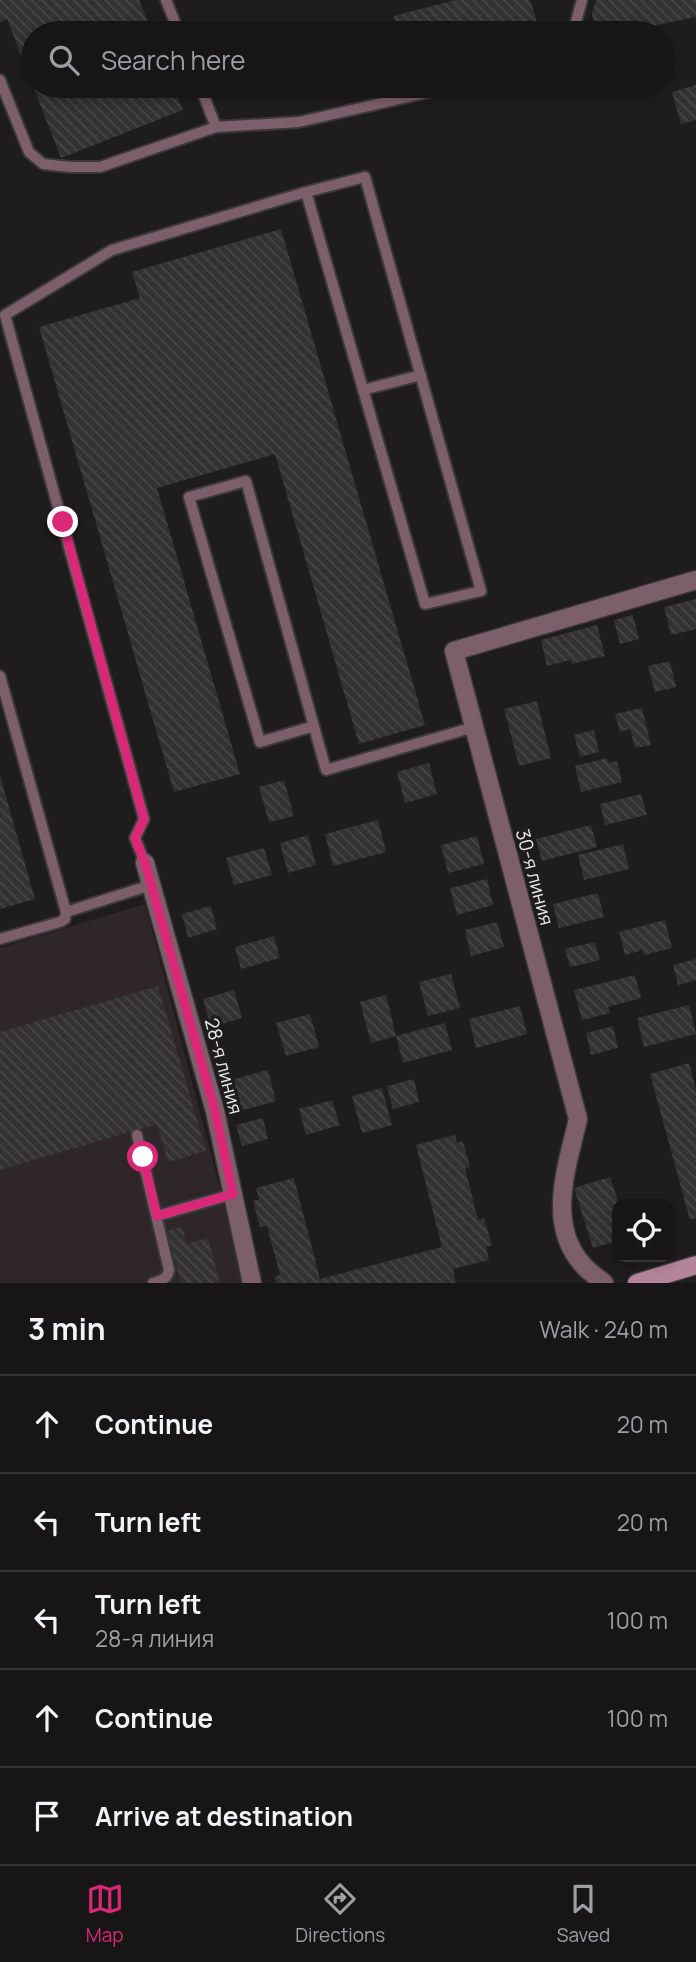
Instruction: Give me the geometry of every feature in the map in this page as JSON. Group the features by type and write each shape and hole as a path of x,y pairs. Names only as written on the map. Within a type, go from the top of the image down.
{"street":[{"name":"30-я линия","path":"604,1283 584,1266 573,1251 562,1225 562,1196 578,1119 454,651 696,580"},
{"name":"28-я линия","path":"145,863 215,1111 253,1283"},
{"path":"637,1283 696,1265"}],"lane":[{"path":"166,0 174,21"},
{"path":"576,21 582,0"},
{"path":"0,80 29,152 43,164 70,167 100,167 216,127 299,122 404,98"},
{"path":"205,98 216,127"},
{"path":"145,863 135,838 144,819 5,315 112,250 306,192 365,177 481,591 425,604 306,192"},
{"path":"363,390 421,375"},
{"path":"314,726 260,742 190,497 246,481 314,726 326,770 474,727"},
{"path":"0,676 66,912 65,919 60,922 0,939"},
{"path":"66,912 151,884"},
{"path":"137,1135 169,1270 164,1280 153,1283"},
{"path":"157,1216 233,1194"}],"shaded area":[{"path":"145,904 245,1283 0,1283 0,948"}],"building":[{"path":"0,0 139,0 147,21 21,21 21,55 7,19 0,22"},
{"path":"455,0 530,0 537,21 395,21 394,16"},
{"path":"596,0 696,0 696,17 675,21 593,21 592,14"},
{"path":"696,85 696,120 681,124 674,98 675,91"},
{"path":"38,98 178,98 183,110 61,158"},
{"path":"281,229 425,725 359,744 275,454 157,488 240,774 174,792 39,327 140,298 132,272"},
{"path":"696,599 696,629 671,635 664,607"},
{"path":"633,615 639,639 620,644 614,620"},
{"path":"597,625 605,656 572,664 571,660 547,666 541,640"},
{"path":"670,661 676,687 655,692 648,666"},
{"path":"537,701 551,758 519,766 504,709"},
{"path":"642,708 651,745 635,748 630,729 620,732 615,714"},
{"path":"594,730 599,752 580,757 574,735"},
{"path":"607,758 608,763 617,761 622,782 581,792 575,766"},
{"path":"429,763 437,794 405,803 397,772"},
{"path":"0,776 35,899 0,909"},
{"path":"284,780 294,816 269,822 259,787"},
{"path":"641,794 647,815 605,825 600,804"},
{"path":"378,820 386,852 333,866 325,834"},
{"path":"591,825 597,847 542,861 536,839"},
{"path":"308,835 316,865 288,873 280,843"},
{"path":"477,836 484,864 448,873 441,845"},
{"path":"623,844 629,869 584,880 578,855"},
{"path":"264,848 272,875 234,885 226,858"},
{"path":"487,879 493,905 457,915 450,888"},
{"path":"598,893 604,917 559,928 553,904"},
{"path":"211,906 217,929 188,938 182,914"},
{"path":"665,920 672,948 644,955 643,950 625,955 619,932"},
{"path":"497,922 504,947 471,956 465,930"},
{"path":"274,936 280,958 241,969 235,947"},
{"path":"595,942 600,960 570,967 565,949"},
{"path":"696,959 696,980 678,985 673,965"},
{"path":"451,974 460,1008 428,1016 419,982"},
{"path":"635,975 641,998 608,1007 610,1013 582,1020 574,990"},
{"path":"158,986 206,1151 168,1162 157,1124 0,1170 0,1032"},
{"path":"234,990 242,1018 211,1027 203,999"},
{"path":"386,995 396,1036 371,1043 360,1002"},
{"path":"689,1005 696,1034 644,1047 637,1018"},
{"path":"520,1006 527,1034 476,1048 469,1019"},
{"path":"310,1014 319,1047 286,1056 276,1023"},
{"path":"445,1023 452,1050 403,1063 396,1036"},
{"path":"613,1026 618,1048 591,1055 586,1033"},
{"path":"689,1063 696,1089 696,1218 690,1220 650,1074"},
{"path":"268,1070 276,1101 233,1113 224,1082"},
{"path":"414,1079 419,1102 393,1109 387,1086"},
{"path":"382,1088 392,1125 362,1133 352,1096"},
{"path":"332,1100 340,1125 306,1135 299,1109"},
{"path":"263,1118 268,1139 242,1146 236,1125"},
{"path":"455,1135 457,1143 463,1141 470,1167 465,1168 478,1220 484,1218 492,1245 486,1247 489,1260 453,1269 456,1283 276,1283 274,1277 280,1275 267,1226 260,1227 253,1201 259,1200 256,1188 294,1178 320,1279 442,1247 416,1145"},
{"path":"610,1177 617,1199 612,1199 612,1242 593,1248 574,1188"},
{"path":"182,1227 187,1244 208,1238 220,1283 181,1283 167,1231"}],"route":[{"path":"63,522 144,819 135,838 145,863 215,1111 233,1194 157,1216 143,1157"}]}
